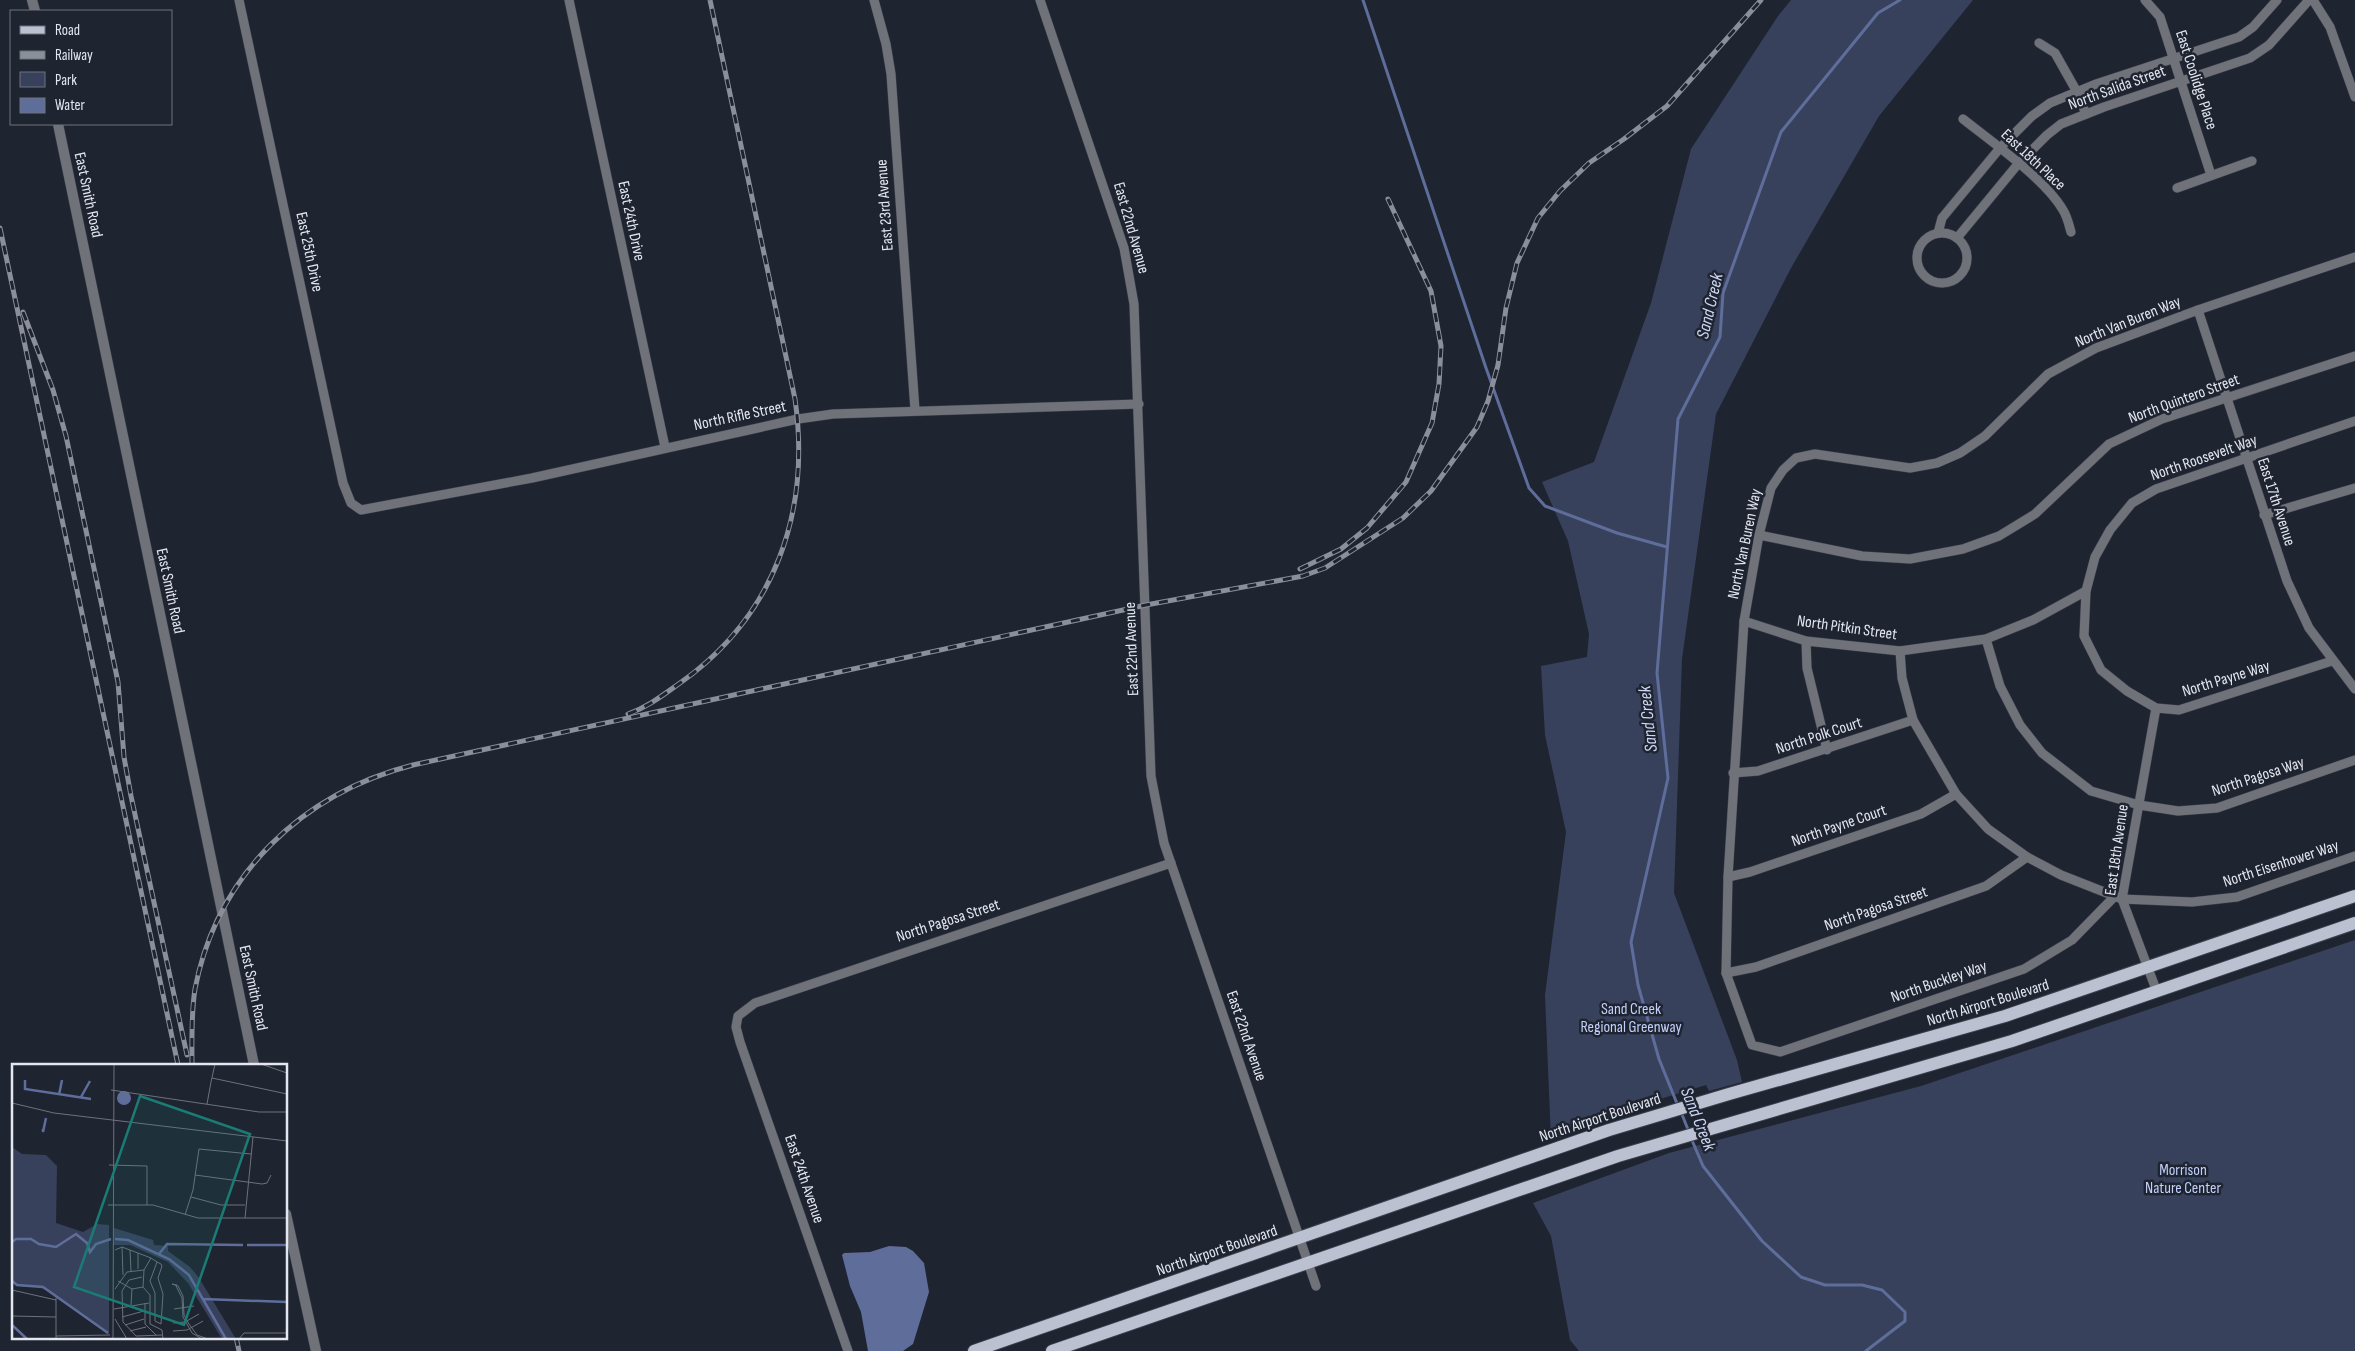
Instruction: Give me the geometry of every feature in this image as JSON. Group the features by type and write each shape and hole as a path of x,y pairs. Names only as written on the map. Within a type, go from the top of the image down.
{"main road":[{"name":"North Airport Boulevard","path":"974,1351 1609,1130 1996,1019 2147,969 2355,896"},
{"path":"1052,1351 1618,1156 2012,1041 2355,923"}],"street":[{"name":"East 25th Drive","path":"239,0 343,484 347,496 356,507"},
{"name":"East 24th Drive","path":"568,0 665,447"},
{"name":"East 23rd Avenue","path":"874,0 886,44 891,74 915,410"},
{"name":"East 22nd Avenue","path":"1040,0 1124,248 1134,304 1151,776 1156,812 1171,863 1316,1286"},
{"name":"East Coolidge Place","path":"2145,0 2160,17 2211,175"},
{"name":"North Salida Street","path":"2277,0 2253,27 2239,37 2077,92 2050,103 2032,116 2000,148 1942,218 1938,233 1929,236 1922,243 1917,252 1917,269 1927,278 1936,282 1946,283 1955,280 1962,273 1966,264 1967,254 1957,238 2018,164 2047,135 2062,124 2250,58 2269,45 2311,0"},
{"path":"2311,0 2330,27 2355,97"},
{"path":"2039,43 2054,53 2077,92 2086,114"},
{"name":"East 18th Place","path":"1963,120 2000,148 2050,192 2064,211 2071,232"},
{"name":"East Smith Road","path":"58,125 254,1064"},
{"path":"2177,188 2252,161"},
{"path":"1938,233 1948,234 1957,238"},
{"name":"North Van Buren Way","path":"1752,1045 1726,973 1733,773 1744,621 1759,535 1771,488 1783,470 1796,458 1815,454 1910,468 1937,463 1960,453 1985,436 2048,374 2096,348 2198,310 2355,258"},
{"name":"East 17th Avenue","path":"2198,310 2225,399 2287,581 2309,628 2332,661 2355,689"},
{"name":"North Quintero Street","path":"1759,535 1862,556 1910,559 1963,549 1999,536 2035,514 2109,444 2162,419 2355,356"},
{"name":"North Rifle Street","path":"356,507 367,510 532,478 798,419 842,413 1139,404"},
{"name":"North Roosevelt Way","path":"2086,591 2095,557 2110,530 2132,503 2156,489 2355,421"},
{"path":"2264,515 2354,489"},
{"name":"North Pitkin Street","path":"1744,621 1806,641 1900,652 1986,639 2033,620 2086,591"},
{"name":"North Payne Way","path":"2086,591 2084,636 2101,670 2127,691 2156,708 2179,710 2202,704 2332,661"},
{"name":"North Pagosa Way","path":"1986,639 2000,686 2020,725 2042,752 2091,791 2138,805 2178,811 2217,808 2355,760"},
{"path":"1806,641 1807,668 1827,750"},
{"name":"North Eisenhower Way","path":"1900,652 1902,678 1913,720 1956,794 1988,829 2027,857 2061,875 2118,898 2192,902 2237,897 2355,856"},
{"name":"East 18th Avenue","path":"2156,708 2118,898 2157,992"},
{"name":"North Polk Court","path":"1733,773 1758,771 1827,750 1913,720"},
{"name":"North Payne Court","path":"1728,877 1750,872 1921,814 1956,794"},
{"name":"North Pagosa Street","path":"1726,973 1756,967 1986,886 2027,857"},
{"name":"North Pagosa Street","path":"738,1016 755,1003 1171,863"},
{"name":"North Buckley Way","path":"1752,1045 1780,1052 2024,969 2072,940 2118,898"},
{"name":"East 24th Avenue","path":"738,1016 736,1027 740,1042 848,1351"},
{"path":"288,1223 316,1351"}],"green space":[{"name":"Sand Creek Regional Greenway","path":"1791,0 1973,0 1879,116 1791,268 1716,414 1682,659 1674,893 1737,1060 1742,1082 1709,1091 1706,1085 1611,1114 1607,1116 1609,1121 1551,1141 1545,995 1566,832 1545,735 1541,666 1587,657 1589,634 1568,541 1542,482 1594,462 1651,303 1691,149 1778,16"},
{"name":"Morrison Nature Center","path":"2355,940 2355,1351 1579,1351 1570,1340 1551,1236 1533,1203 1669,1153 1921,1086"}],"water":[{"path":"889,1246 906,1247 913,1251 924,1263 929,1292 913,1344 903,1351 868,1351 861,1312 850,1286 842,1255 844,1253 870,1252"}],"waterway":[{"path":"1363,0 1486,368 1529,488 1545,506 1617,533 1667,547"},
{"name":"Sand Creek","path":"1678,1106 1659,1059 1638,985 1631,942 1668,778 1657,673 1678,419 1720,337 1723,293 1781,132 1878,13 1900,0"},
{"name":"Sand Creek","path":"1681,1112 1689,1132"},
{"name":"Sand Creek","path":"1691,1138 1703,1166 1762,1241 1801,1277 1825,1285 1862,1285 1882,1290 1905,1312 1905,1321 1866,1351"}],"railway":[{"path":"628,714 649,704 680,683 713,656 740,626 762,593 779,558 791,521 797,482 799,441 795,399 710,0"},
{"path":"192,1064 192,1017 195,989 206,948 223,909 245,875 271,844 301,818 336,796 373,778 413,765 1146,605 1303,576 1325,568 1403,518 1431,491 1477,427 1488,401 1498,365 1506,308 1517,263 1538,218 1560,191 1589,163 1667,106 1761,0"},
{"path":"1300,569 1341,549 1367,528 1406,482 1432,423 1439,384 1441,346 1431,291 1388,199"},
{"path":"0,228 178,1064"},
{"path":"23,312 53,390 66,436 118,682 124,757 131,796 187,1055"},
{"path":"236,1338 239,1351"}]}
